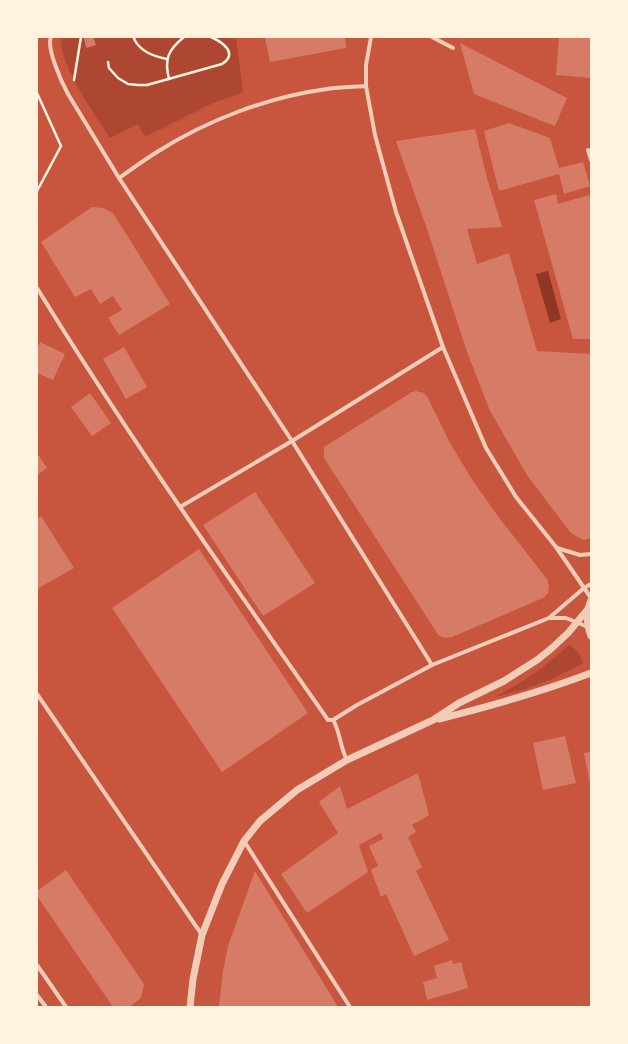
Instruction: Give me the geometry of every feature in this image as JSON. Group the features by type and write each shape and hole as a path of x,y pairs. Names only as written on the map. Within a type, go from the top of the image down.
{"street":[{"path":"51,37 52,56 64,87 120,178 292,441 432,665"},
{"path":"370,37 366,65 366,86 375,135 396,212 443,347 486,448 516,497 556,548 591,599 588,609 588,627 591,636"},
{"path":"432,37 453,48"},
{"path":"120,178 156,152 184,136 240,111 287,97 327,89 366,86"},
{"path":"588,150 591,160"},
{"path":"37,288 59,324 180,507 328,720 333,720 357,705 432,665 549,618 584,588 591,584"},
{"path":"180,507 292,441 443,347"},
{"path":"556,548 580,555 591,554"},
{"path":"190,1007 193,979 202,935 222,884 244,841 260,821 297,790 346,760 433,720 459,703 504,681 537,660 552,648 588,609"},
{"path":"549,618 566,618 588,627"},
{"path":"433,720 494,705 557,686 591,673"},
{"path":"37,694 202,935"},
{"path":"333,720 346,760"},
{"path":"244,841 350,1007"},
{"path":"37,965 66,1007"},
{"path":"37,995 46,1007"}],"path":[{"path":"74,80 81,37"},
{"path":"135,37 134,39 137,46 145,52 167,59"},
{"path":"169,79 166,67 167,59 171,50 184,37"},
{"path":"108,62 112,72 128,84 147,85 222,64 226,61 230,57 230,53 217,40 211,37"},
{"path":"37,93 61,146 37,191"}],"shaded area":[{"path":"62,37 236,37 243,92 211,104 145,137 138,124 110,138 71,74 65,60 62,47"},
{"path":"548,271 561,319 550,323 536,274"},
{"path":"569,645 579,655 583,662 581,664 552,679 525,689 495,697 542,668"}],"building":[{"path":"93,37 96,45 86,48 84,38"},
{"path":"265,37 345,37 346,48 270,62"},
{"path":"559,37 591,37 591,78 556,75"},
{"path":"460,43 567,98 555,126 474,94"},
{"path":"509,123 550,138 559,168 583,162 590,186 564,194 559,174 499,191 484,131"},
{"path":"475,129 487,178 502,227 467,229 477,264 509,253 537,351 591,354 591,538 584,540 570,532 527,475 490,411 467,352 428,232 396,141"},
{"path":"556,194 558,204 589,195 591,201 591,339 573,339 534,200"},
{"path":"92,207 103,208 113,213 170,304 119,335 108,318 122,310 113,296 100,304 91,289 75,297 41,242"},
{"path":"40,342 65,354 53,380 37,373 37,350"},
{"path":"124,347 147,387 126,399 103,359"},
{"path":"416,391 424,393 427,396 450,443 473,481 500,519 547,579 549,586 548,593 543,598 452,637 445,638 439,636 324,458 324,447 412,392"},
{"path":"90,393 111,423 92,436 71,407"},
{"path":"37,453 47,468 37,475"},
{"path":"255,492 315,583 263,616 203,525"},
{"path":"41,516 74,568 37,589 37,518"},
{"path":"199,549 308,713 222,772 112,608"},
{"path":"565,736 576,783 543,790 533,743"},
{"path":"591,752 591,784 590,784 584,753"},
{"path":"418,773 429,815 412,825 416,832 408,837 422,867 416,871 449,940 414,956 386,894 381,897 371,870 378,866 369,846 383,839 381,833 359,845 368,872 307,913 281,874 338,833 319,802 340,786 347,809"},
{"path":"66,870 144,984 141,998 129,1007 113,1007 37,896 37,891"},
{"path":"255,871 338,1007 219,1007 223,971 228,946"},
{"path":"452,960 453,964 461,962 468,988 427,1000 423,982 437,978 434,966"}]}
